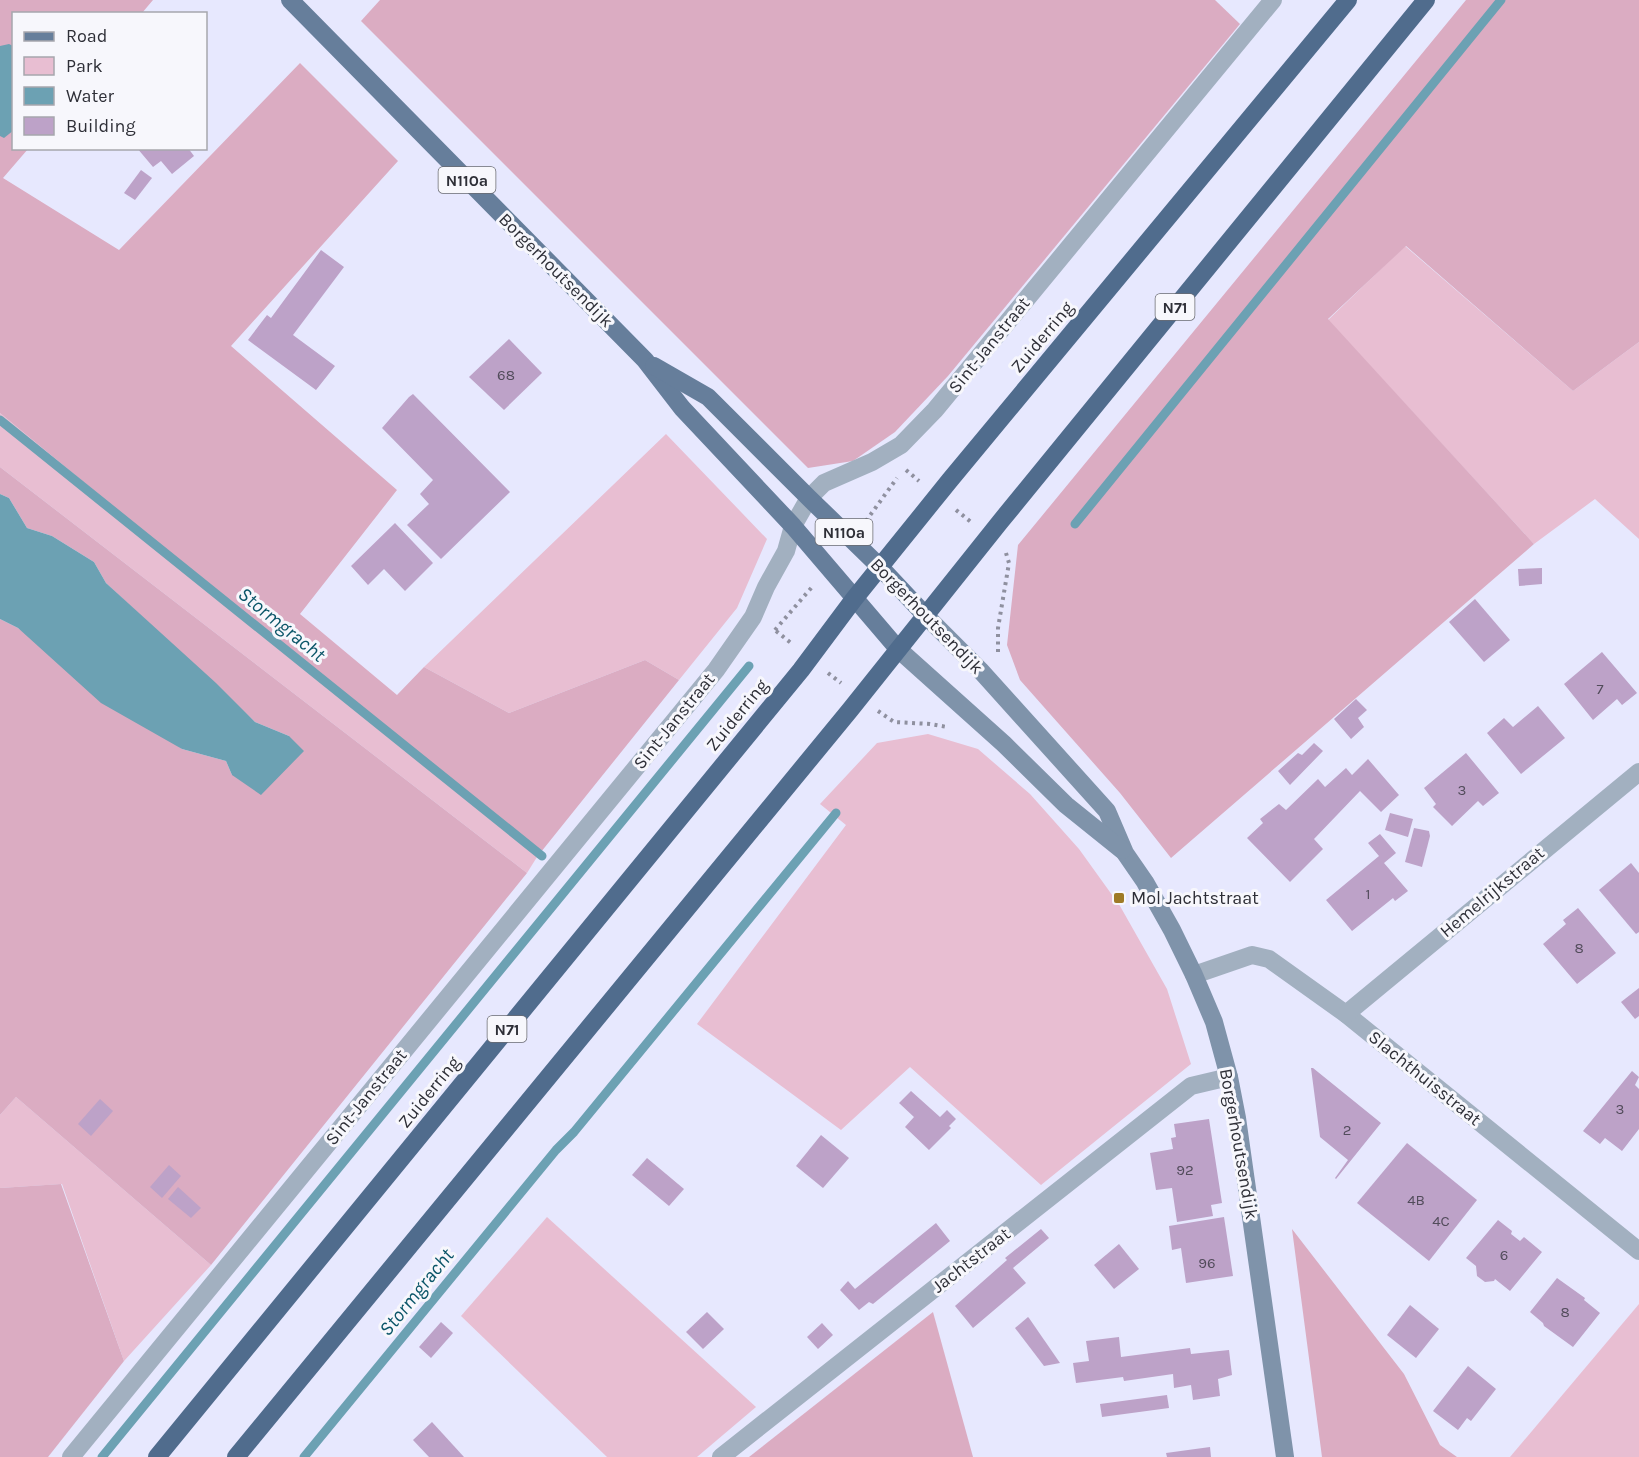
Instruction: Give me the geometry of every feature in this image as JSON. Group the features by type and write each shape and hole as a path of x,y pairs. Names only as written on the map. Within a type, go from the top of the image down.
{"highway":[{"name":"Zuiderring","path":"157,1457 810,658 854,599 938,496 1348,0"},
{"name":"N71","path":"236,1457 859,698 1426,0"}],"main road":[{"name":"Borgerhoutsendijk","path":"290,0 645,360 682,408 793,526 898,650 1004,744 1066,805 1125,853"},
{"name":"Borgerhoutsendijk","path":"645,360 708,397 880,567 980,670 1107,811 1125,853 1145,882 1172,930 1214,1022 1229,1077 1244,1160 1285,1457"}],"street":[{"name":"Sint-Janstraat","path":"71,1457 716,670 753,616 766,586 786,551 793,526 808,498 824,483 872,462 901,445 934,410 1273,0"},
{"name":"Hemelrijkstraat","path":"1346,1014 1639,772"},
{"name":"Slachthuisstraat","path":"1194,975 1252,955 1269,959 1346,1014 1639,1251"},
{"name":"Jachtstraat","path":"721,1457 1191,1086 1229,1077"}],"path":[{"path":"901,466 989,536 1005,552 1009,563 998,628 998,660"},
{"path":"776,631 859,698 894,722 930,724 954,729"}],"green space":[{"path":"1405,246 1573,391 1639,342 1639,539 1595,499 1534,544 1328,320"},
{"path":"0,413 537,857 527,873 0,467"},
{"path":"666,434 767,539 737,608 679,680 645,660 509,713 424,667"},
{"path":"928,734 978,749 1030,794 1079,849 1120,906 1167,989 1191,1064 1041,1185 910,1067 841,1130 697,1024 846,825 820,804 877,743"},
{"path":"16,1097 211,1265 124,1361 62,1184 0,1188 0,1115"},
{"path":"547,1217 756,1407 697,1457 607,1457 461,1316"},
{"path":"1639,1304 1639,1457 1510,1457"}],"shaded area":[{"path":"0,0 153,0 143,12 12,12 12,150 27,150 3,178 119,250 300,63 398,161 231,346 397,490 300,614 397,695 424,667 509,713 645,660 679,680 537,857 0,413"},
{"path":"380,0 1215,0 1240,24 948,376 895,432 853,461 808,468 361,21"},
{"path":"1466,0 1639,0 1639,342 1573,391 1406,246 1328,319 1534,544 1171,858 1120,793 1020,680 1007,645 1018,545"},
{"path":"0,467 527,873 211,1265 16,1097 0,1115 0,619 18,628 182,749 226,761 232,775 289,736 255,722 106,583 94,562 52,536 27,528 9,498 0,494"},
{"path":"61,1184 124,1361 48,1457 0,1457 0,1188"},
{"path":"1292,1229 1404,1374 1440,1445 1457,1457 1322,1457"},
{"path":"933,1312 973,1457 749,1457"}],"water":[{"path":"0,46 12,46 12,132 4,138 0,136"},
{"path":"0,494 9,498 27,528 52,536 94,562 106,583 216,683 255,722 289,736 304,751 261,795 232,775 226,761 182,749 101,703 18,628 0,619"}],"building":[{"path":"139,150 190,150 194,156 172,174 161,161 153,167"},
{"path":"141,170 152,178 135,200 124,193"},
{"path":"321,250 344,267 293,335 335,366 316,390 248,340 267,315 271,318"},
{"path":"509,339 542,373 504,410 469,377"},
{"path":"413,394 510,492 441,559 407,525 429,504 420,494 433,480 382,428"},
{"path":"395,523 433,563 405,591 384,569 368,585 351,566"},
{"path":"1542,568 1542,584 1519,586 1518,569"},
{"path":"1475,599 1510,640 1484,662 1449,622"},
{"path":"1602,652 1637,693 1622,705 1617,699 1593,720 1564,684"},
{"path":"1356,699 1367,710 1358,718 1364,727 1351,739 1334,719"},
{"path":"1538,706 1565,738 1521,774 1487,733 1504,718 1513,727"},
{"path":"1314,743 1323,751 1290,785 1278,771 1298,753 1302,755"},
{"path":"1466,753 1499,793 1483,806 1478,801 1452,826 1433,807 1436,804 1424,788"},
{"path":"1368,759 1399,795 1381,812 1360,791 1314,839 1323,849 1290,882 1247,838 1263,823 1260,819 1279,804 1286,810 1318,779 1325,787 1346,768 1352,775"},
{"path":"1390,813 1413,819 1408,837 1385,830"},
{"path":"1414,828 1429,831 1430,836 1422,867 1405,862"},
{"path":"1380,834 1396,853 1384,863 1408,891 1395,901 1393,898 1352,931 1326,900 1379,856 1368,843"},
{"path":"1631,863 1639,873 1639,932 1636,934 1599,890"},
{"path":"1578,908 1616,953 1577,984 1543,944 1566,924 1563,920"},
{"path":"1639,988 1639,1016 1635,1019 1621,1002"},
{"path":"1311,1068 1381,1123 1336,1179 1348,1160 1320,1137"},
{"path":"1632,1071 1639,1077 1635,1085 1639,1089 1639,1129 1622,1151 1605,1138 1600,1144 1583,1131"},
{"path":"911,1091 940,1117 947,1110 956,1119 949,1126 951,1128 929,1150 905,1127 914,1117 899,1103"},
{"path":"100,1099 113,1111 91,1136 78,1124"},
{"path":"1209,1119 1222,1203 1211,1205 1213,1216 1177,1222 1172,1188 1156,1190 1150,1153 1173,1149 1171,1138 1176,1137 1174,1124"},
{"path":"821,1135 849,1158 823,1188 796,1166"},
{"path":"1407,1143 1477,1200 1429,1261 1357,1203"},
{"path":"647,1158 684,1189 669,1206 632,1175"},
{"path":"169,1165 181,1176 162,1198 150,1187"},
{"path":"178,1187 201,1208 191,1218 168,1199"},
{"path":"1224,1217 1233,1276 1186,1283 1181,1248 1172,1250 1169,1226"},
{"path":"1498,1220 1520,1241 1524,1237 1542,1252 1510,1291 1495,1279 1485,1282 1477,1276 1476,1266 1466,1258"},
{"path":"936,1223 950,1241 873,1304 869,1302 859,1310 840,1290 848,1281 855,1289"},
{"path":"1041,1229 1049,1238 1013,1268 1026,1283 973,1328 955,1306 1007,1260 1005,1258"},
{"path":"1119,1244 1139,1269 1114,1289 1094,1265"},
{"path":"1557,1278 1585,1298 1584,1300 1600,1313 1573,1347 1544,1326 1530,1312"},
{"path":"1410,1305 1439,1329 1416,1358 1387,1335"},
{"path":"707,1312 724,1329 703,1349 686,1332"},
{"path":"1028,1317 1060,1363 1044,1366 1015,1328"},
{"path":"441,1322 453,1333 431,1358 419,1347"},
{"path":"822,1323 833,1335 818,1349 807,1337"},
{"path":"1119,1337 1121,1357 1190,1348 1191,1354 1229,1350 1232,1375 1218,1379 1220,1396 1193,1400 1191,1385 1174,1388 1173,1374 1124,1381 1123,1377 1076,1383 1073,1363 1089,1361 1086,1341"},
{"path":"1468,1366 1496,1389 1471,1421 1467,1418 1458,1430 1433,1411"},
{"path":"1167,1395 1169,1408 1102,1417 1100,1404"},
{"path":"432,1422 464,1457 429,1457 413,1440"},
{"path":"1210,1447 1211,1457 1167,1457 1166,1453"}],"waterway":[{"path":"1075,524 1501,0"},
{"name":"Stormgracht","path":"0,420 542,856"},
{"path":"102,1457 749,666"},
{"path":"304,1457 836,813"}],"place":[{"name":"Mol Jachtstraat","path":"1119,898"}]}
